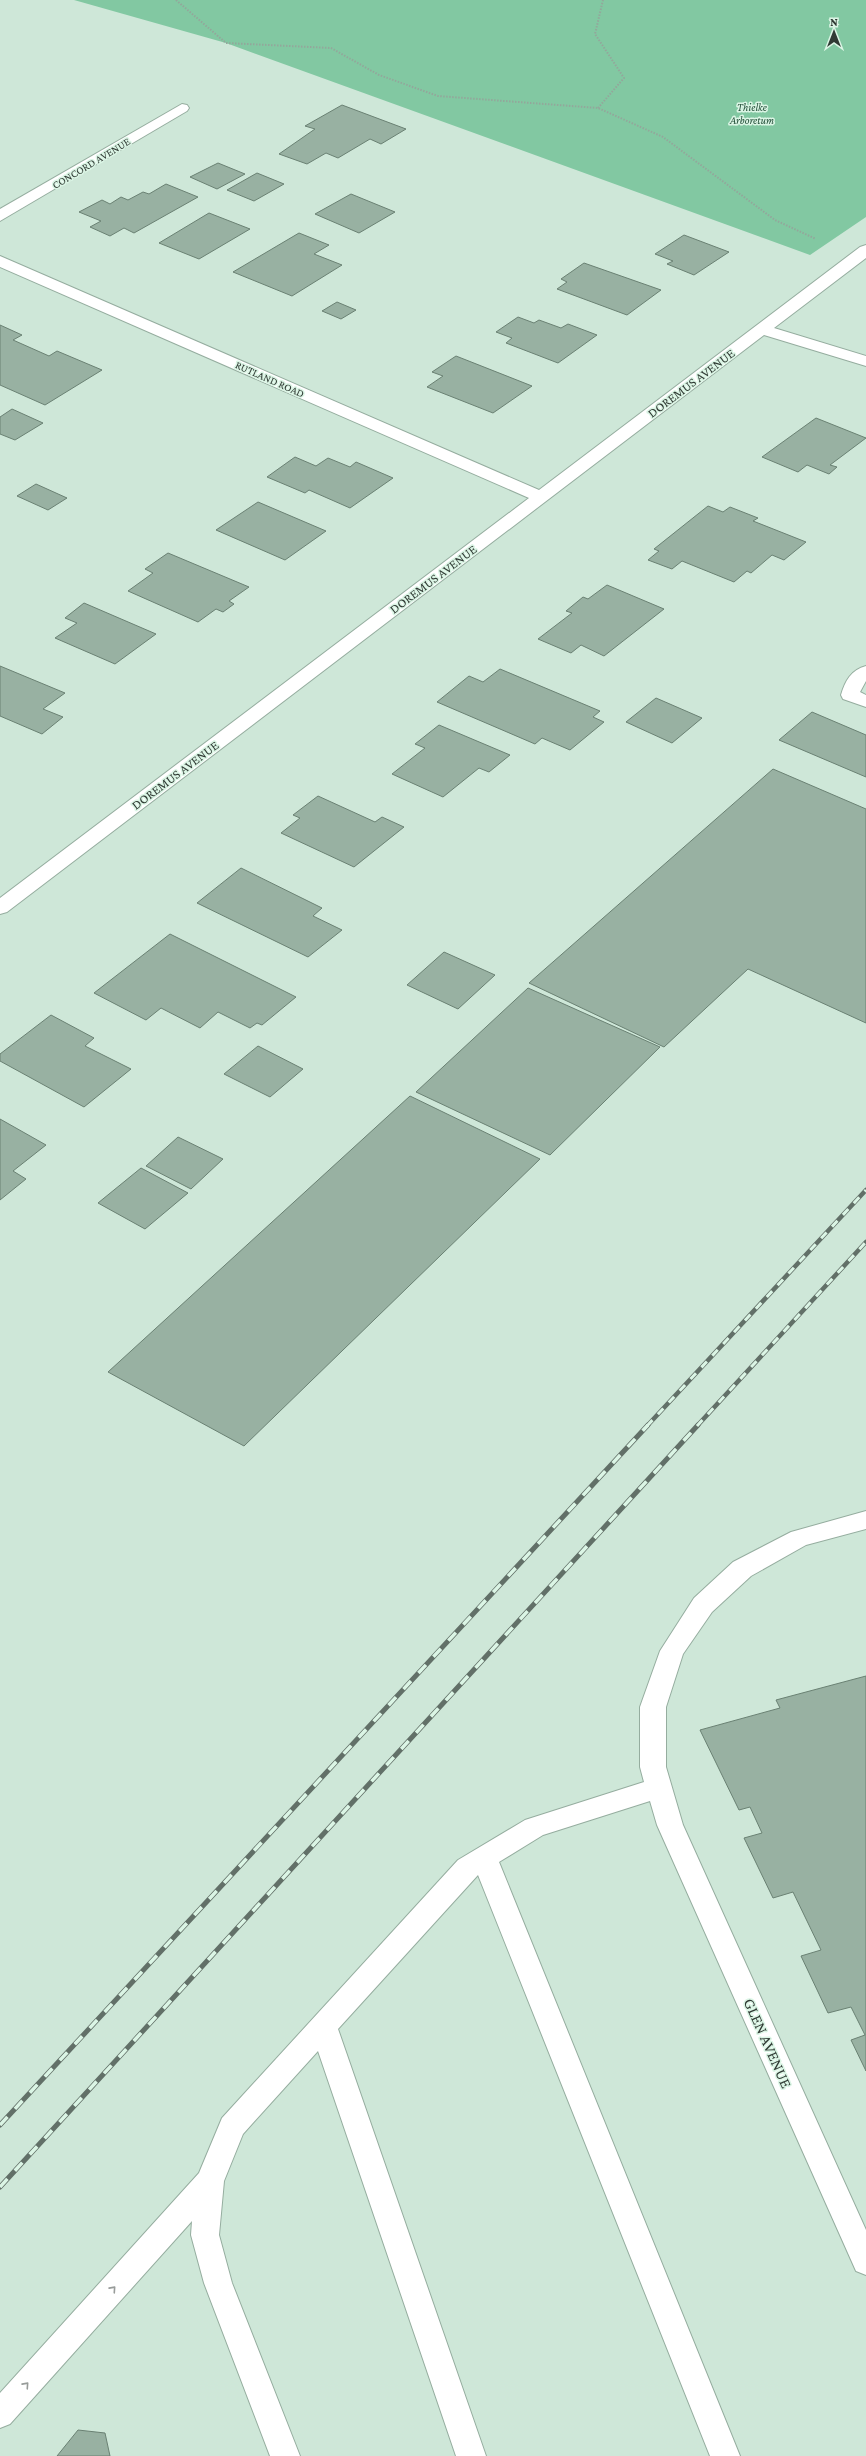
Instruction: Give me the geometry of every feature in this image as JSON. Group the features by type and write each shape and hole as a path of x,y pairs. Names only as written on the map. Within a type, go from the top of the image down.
{"street":[{"name":"CONCORD AVENUE","path":"0,216 182,108"},
{"name":"DOREMUS AVENUE","path":"0,908 861,254"},
{"name":"RUTLAND ROAD","path":"0,261 541,497"},
{"path":"762,329 866,361"},
{"path":"866,672 854,682 850,695 866,701"},
{"name":"GLEN AVENUE","path":"866,1520 799,1538 742,1569 703,1605 672,1650 653,1707 653,1768 660,1787 670,1825 866,2262"},
{"path":"285,2456 218,2283 205,2235 210,2181 232,2127 467,1868 534,1827 660,1787"},
{"path":"484,1858 725,2456"},
{"path":"323,2026 471,2456"},
{"path":"0,2414 210,2181"}],"path":[{"path":"176,0 226,43 282,44 330,48 379,75 438,96 598,108 663,137 776,220 861,254"},
{"path":"598,108 624,78 595,34 603,0"}],"green space":[{"name":"Thielke Arboretum","path":"74,0 866,0 866,217 810,255 226,43"}],"building":[{"path":"342,105 406,129 381,144 370,139 338,158 326,153 307,164 279,154 315,129 305,126"},
{"path":"218,163 245,174 217,189 190,177"},
{"path":"257,173 284,184 254,201 227,190"},
{"path":"166,184 198,197 134,233 124,228 110,236 90,227 101,221 79,212 102,200 110,204 121,197 128,200 143,192 149,194"},
{"path":"351,194 395,212 359,233 315,214"},
{"path":"209,213 250,229 199,259 159,243"},
{"path":"299,233 329,245 314,254 342,265 292,296 233,272"},
{"path":"684,235 729,252 694,275 667,264 673,261 655,254"},
{"path":"584,263 661,290 627,315 557,289 567,282 561,279"},
{"path":"337,302 356,310 341,319 322,311"},
{"path":"518,317 534,323 539,320 561,328 568,324 597,335 558,363 506,343 512,338 496,332"},
{"path":"0,325 22,335 13,340 49,356 57,351 102,370 45,405 0,385"},
{"path":"456,356 532,386 493,413 427,387 443,376 432,372"},
{"path":"12,409 43,423 15,440 0,434 0,417"},
{"path":"816,418 866,438 830,465 837,467 829,474 807,465 798,472 762,457"},
{"path":"295,457 316,466 328,458 350,467 356,462 393,478 350,508 309,490 305,493 267,477"},
{"path":"36,484 67,498 48,510 17,496"},
{"path":"258,502 326,531 285,560 216,530"},
{"path":"708,506 723,512 730,507 758,518 753,521 806,542 784,560 772,555 751,573 747,571 734,582 682,561 672,569 648,560 659,551 654,549"},
{"path":"168,553 249,587 229,601 234,604 223,612 216,609 198,622 128,591 153,573 145,569"},
{"path":"607,585 664,609 604,656 581,645 571,653 538,639 572,613 566,611 583,597 588,599"},
{"path":"84,603 156,634 115,664 55,638 77,623 65,618"},
{"path":"0,666 65,693 43,709 63,717 42,734 0,716"},
{"path":"500,669 600,711 593,717 604,722 570,750 542,738 535,744 437,702 469,676 483,682"},
{"path":"656,698 702,718 672,743 626,722"},
{"path":"812,712 866,735 866,777 779,740"},
{"path":"439,725 510,755 489,772 479,768 443,797 392,774 425,748 415,744"},
{"path":"773,769 866,809 866,1023 748,969 664,1047 529,983"},
{"path":"318,796 375,822 382,817 404,827 354,867 281,833 300,818 293,815"},
{"path":"241,868 322,908 313,916 342,930 308,957 197,903"},
{"path":"170,934 296,997 262,1025 257,1023 250,1028 218,1012 200,1028 161,1008 146,1020 94,993"},
{"path":"444,952 495,975 458,1009 407,985"},
{"path":"528,988 660,1047 550,1155 416,1092"},
{"path":"51,1015 94,1038 85,1046 131,1069 84,1107 0,1061 0,1054"},
{"path":"258,1046 303,1069 270,1097 224,1074"},
{"path":"410,1096 540,1159 244,1446 108,1372"},
{"path":"0,1119 46,1145 13,1171 26,1179 0,1200"},
{"path":"178,1137 223,1159 191,1189 146,1166"},
{"path":"141,1168 188,1193 145,1229 98,1203"},
{"path":"866,1676 866,2071 851,2040 865,2035 851,2007 828,2013 801,1956 821,1950 793,1892 773,1898 744,1838 762,1833 750,1807 739,1810 700,1730 780,1708 776,1700"},
{"path":"78,2430 105,2433 110,2456 57,2456"}],"railway":[{"path":"647,1426 866,1190"},
{"path":"697,1426 866,1242"},
{"path":"0,2125 648,1425"},
{"path":"0,2187 698,1425"}]}
